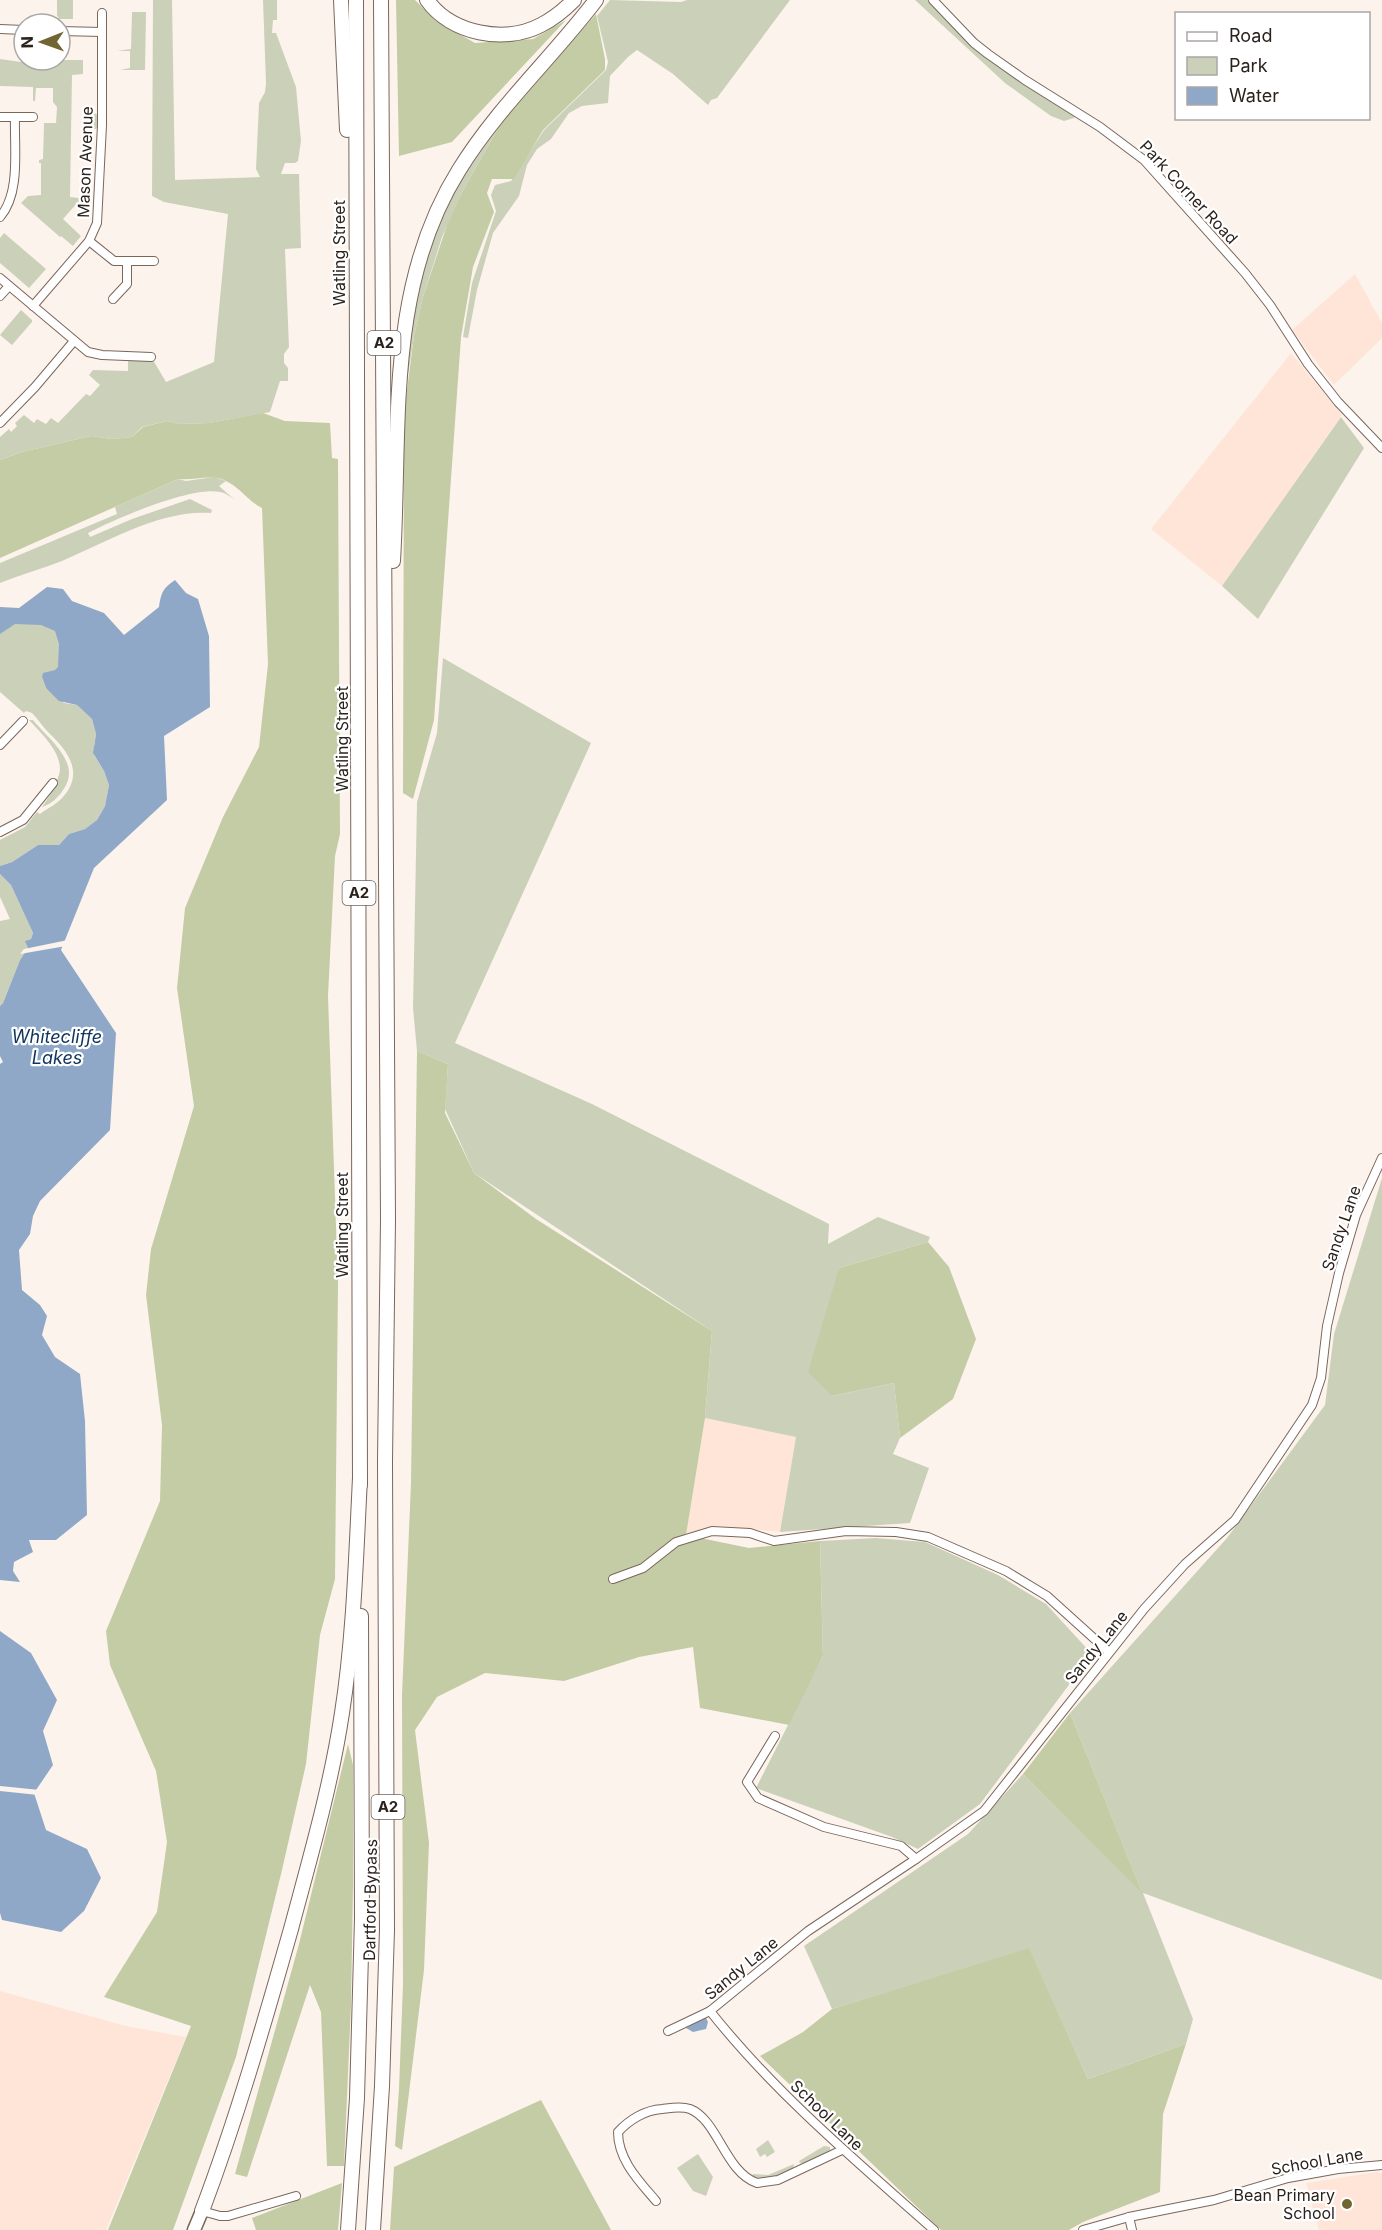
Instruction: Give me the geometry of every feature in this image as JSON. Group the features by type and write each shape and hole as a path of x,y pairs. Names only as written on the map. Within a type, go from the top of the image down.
{"highway":[{"path":"341,0 356,309"},
{"name":"Watling Street","path":"356,0 360,1484"},
{"name":"A2","path":"381,0 385,686"},
{"path":"427,0 448,19 466,29 486,34 523,32 539,26 559,14 574,0"},
{"path":"385,686 396,520 400,370 406,310 421,253 441,203 472,151 596,0"},
{"name":"Dartford Bypass","path":"373,2230 387,1930 385,1462 388,1219 385,686"},
{"name":"A2","path":"202,2211 221,2162 253,2063 309,1865 335,1757 343,1712 351,1635 360,1484"},
{"name":"Dartford Bypass","path":"348,2230 357,2098 362,1919 360,1484"}],"main road":[{"path":"194,2230 202,2211"}],"street":[{"name":"Park Corner Road","path":"933,0 974,43 988,54 1100,127 1144,160 1245,273 1270,305 1308,364 1338,402 1382,448"},
{"name":"Mason Avenue","path":"33,306 89,241 96,226 99,206 102,14"},
{"path":"72,31 102,32"},
{"path":"0,117 33,117"},
{"path":"0,217 7,208 12,193 15,117"},
{"path":"89,241 113,260 154,261"},
{"path":"113,299 127,284 127,261"},
{"path":"0,278 88,352 99,355 151,357"},
{"path":"0,296 9,286"},
{"path":"0,423 35,387 74,341"},
{"path":"0,745 23,721"},
{"path":"0,832 23,820 53,783"},
{"name":"Sandy Lane","path":"668,2031 710,2011 808,1931 984,1811 1144,1609 1185,1564 1235,1520 1312,1405 1321,1378 1328,1326 1339,1273 1356,1215 1382,1158"},
{"path":"613,1579 643,1568 676,1542 712,1531 750,1533 774,1540 846,1532 896,1532 918,1535 969,1553 1006,1571 1047,1596 1109,1652"},
{"path":"775,1736 747,1782 758,1798 824,1827 901,1846 916,1859"},
{"name":"School Lane","path":"710,2011 739,2048 842,2150 934,2230"},
{"path":"656,2201 632,2172 618,2140 618,2132 624,2126 645,2112 654,2109 686,2108 697,2113 739,2172 758,2183 782,2179 842,2150"},
{"name":"School Lane","path":"1083,2230 1129,2217 1204,2202 1305,2174 1382,2165"},
{"path":"202,2211 230,2216 296,2196"},
{"path":"1129,2217 1132,2230"}],"shaded area":[{"path":"1355,274 1382,323 1382,338 1334,385 1292,330"},
{"path":"1291,353 1342,415 1222,586 1151,529"},
{"path":"705,1418 796,1437 780,1532 718,1526 686,1534"},
{"path":"0,1991 126,2026 186,2037 106,2230 0,2230"},
{"name":"Bean Primary School","path":"1382,2173 1382,2230 1319,2230 1306,2183"}],"green space":[{"path":"57,0 73,0 73,19 72,12 57,12"},
{"path":"153,0 172,0 175,180 260,177 256,169 259,103 265,92 266,83 263,0 277,0 277,20 273,20 272,33 276,33 296,87 301,141 298,161 285,163 281,174 299,174 301,248 285,249 289,347 284,354 284,363 288,368 288,381 280,381 270,412 209,423 179,424 167,421 142,427 132,437 112,439 91,436 22,452 0,460 0,437 9,429 11,432 17,426 15,423 24,415 34,423 37,419 46,424 51,418 58,423 86,394 90,396 100,385 89,375 93,370 128,371 128,360 153,360 166,382 214,362 228,214 164,202 152,196"},
{"path":"396,0 415,0 436,21 475,43 533,39 566,20 452,142 399,156"},
{"path":"610,0 681,2 687,0 790,0 717,98 711,100 708,105 673,74 637,50 610,76 608,103 582,106 569,113 551,139 537,149 527,165 519,196 493,233 477,290 468,338 463,337 472,283 496,211 491,195 495,185 511,181 544,130 606,70 608,62 597,16"},
{"path":"915,0 928,0 975,48 1005,71 1075,116 1074,118 1064,121 1051,116 1005,83"},
{"path":"132,12 146,12 145,70 120,70 130,68 130,51 117,51 131,49"},
{"path":"596,14 605,70 543,130 514,179 492,179 487,193 494,212 473,267 461,337 434,720 413,799 403,793 404,413 414,336 423,297 447,225 461,194 501,123"},
{"path":"571,41 501,123 461,194 442,237 423,297 414,336 405,395 403,388 415,290 442,210 490,132"},
{"path":"0,59 12,61 12,72 72,72 72,60 83,60 83,74 72,75 70,197 79,198 79,201 63,219 81,236 73,246 21,203 28,196 41,195 41,163 39,160 43,159 44,123 56,123 57,107 53,102 53,88 36,88 35,101 33,101 33,87 0,86"},
{"path":"89,112 99,115 99,126 96,129 89,129"},
{"path":"4,233 46,269 29,288 0,263 0,238"},
{"path":"21,310 32,322 12,345 0,335"},
{"path":"263,413 285,421 330,423 332,458 338,459 340,834 335,856 328,996 338,1284 335,1579 320,1635 306,1764 236,2057 173,2230 108,2230 191,2026 104,1997 157,1912 167,1842 156,1771 110,1665 106,1631 160,1501 162,1425 146,1295 151,1249 194,1106 177,988 185,908 223,817 259,747 268,664 262,508 235,486 219,478 178,479 0,558 0,460 22,452 91,436 112,439 132,437 143,427 167,421 179,424 209,423"},
{"path":"1341,417 1364,448 1258,619 1222,586"},
{"path":"214,477 226,481 219,486 236,501 228,495 207,491 153,505 88,533 90,537 132,519 190,499 212,510 211,513 192,513 154,521 62,561 0,583 0,563 117,514 115,507 178,479 186,481"},
{"path":"49,592 119,690 42,677 46,688 64,703 77,705 92,719 96,734 94,755 109,785 105,806 97,820 85,829 69,834 59,845 38,845 12,862 0,866 0,840 25,827 37,812 40,814 58,802 73,779 71,762 61,746 32,713 26,711 24,713 0,692 0,631"},
{"path":"443,658 591,743 455,1043 592,1104 829,1224 828,1244 878,1217 930,1237 928,1242 839,1268 832,1396 894,1383 900,1438 893,1454 929,1468 910,1523 780,1532 796,1437 705,1418 712,1331 474,1173 445,1109 448,1064 417,1051 413,1008 417,802 437,733"},
{"path":"29,720 33,720 54,743 69,770 68,780 61,793 42,807 57,785 55,783 60,766 54,749"},
{"path":"0,874 11,885 33,933 31,939 26,941 28,948 20,960 0,1006 0,921 10,919 0,897"},
{"path":"417,1051 448,1064 445,1113 474,1173 536,1219 712,1331 705,1418 686,1535 749,1548 820,1541 823,1656 789,1725 700,1708 693,1647 639,1657 564,1681 485,1673 437,1697 415,1730 429,1843 424,1970 402,2150 395,2146 403,1984 402,1695 411,1483"},
{"path":"1382,1178 1382,1980 1143,1893 1193,2019 1186,2044 1088,2079 1029,1949 832,2009 804,1946 968,1834 1023,1774 1141,1891 1070,1713 1227,1538 1325,1405 1334,1334"},
{"path":"928,1242 949,1267 976,1339 953,1399 900,1438 894,1383 832,1396 808,1372 839,1268"},
{"path":"876,1538 925,1542 998,1575 1046,1604 1092,1654 980,1804 918,1849 892,1837 756,1788 823,1656 820,1541"},
{"path":"1070,1713 1142,1893 1023,1774"},
{"path":"348,1744 353,1765 353,1887 351,2005 344,2166 327,2166 321,2012 310,1985 247,2177 235,2174 299,1944"},
{"path":"1029,1948 1088,2079 1186,2044 1163,2114 1160,2192 1083,2222 1069,2230 941,2230 760,2056 803,2032 832,2009"},
{"path":"541,2100 611,2230 390,2230 394,2167"},
{"path":"768,2140 775,2152 767,2157 765,2154 760,2157 756,2149"},
{"path":"824,2146 830,2147 830,2150 804,2164 800,2163 799,2161"},
{"path":"698,2154 713,2177 706,2196 693,2191 677,2168"},
{"path":"794,2164 793,2169 771,2179 752,2177 753,2174 768,2175"},
{"path":"342,2183 338,2230 256,2230 252,2218"}],"water":[{"name":"Whitecliffe Lakes","path":"175,580 186,593 198,599 209,636 210,707 164,736 167,800 94,868 61,950 116,1033 110,1130 40,1201 33,1216 30,1234 19,1250 22,1290 40,1305 47,1316 42,1335 55,1357 80,1374 85,1421 87,1515 56,1540 29,1540 33,1552 14,1562 13,1571 20,1582 0,1580 0,1064 3,1062 0,1056 0,1006 20,960 28,948 25,941 31,939 33,933 11,885 0,874 0,866 12,862 38,845 59,845 69,834 85,829 97,820 105,806 109,785 93,753 96,734 92,719 77,705 59,701 46,688 42,677 43,673 58,667 59,644 55,631 41,625 15,624 0,634 0,607 19,608 47,587 63,589 72,601 104,613 124,635 159,607 163,591"},
{"path":"0,1631 31,1653 57,1700 43,1731 53,1765 34,1793 46,1830 87,1849 101,1878 84,1911 61,1932 2,1920 0,1913"},
{"path":"705,2016 708,2022 706,2029 693,2032 686,2028"}],"pier":[{"path":"68,940 66,946 20,954 24,949"},
{"path":"0,1786 40,1790 38,1795 0,1791"}],"place":[{"name":"Bean Primary School","path":"1347,2204"}]}
